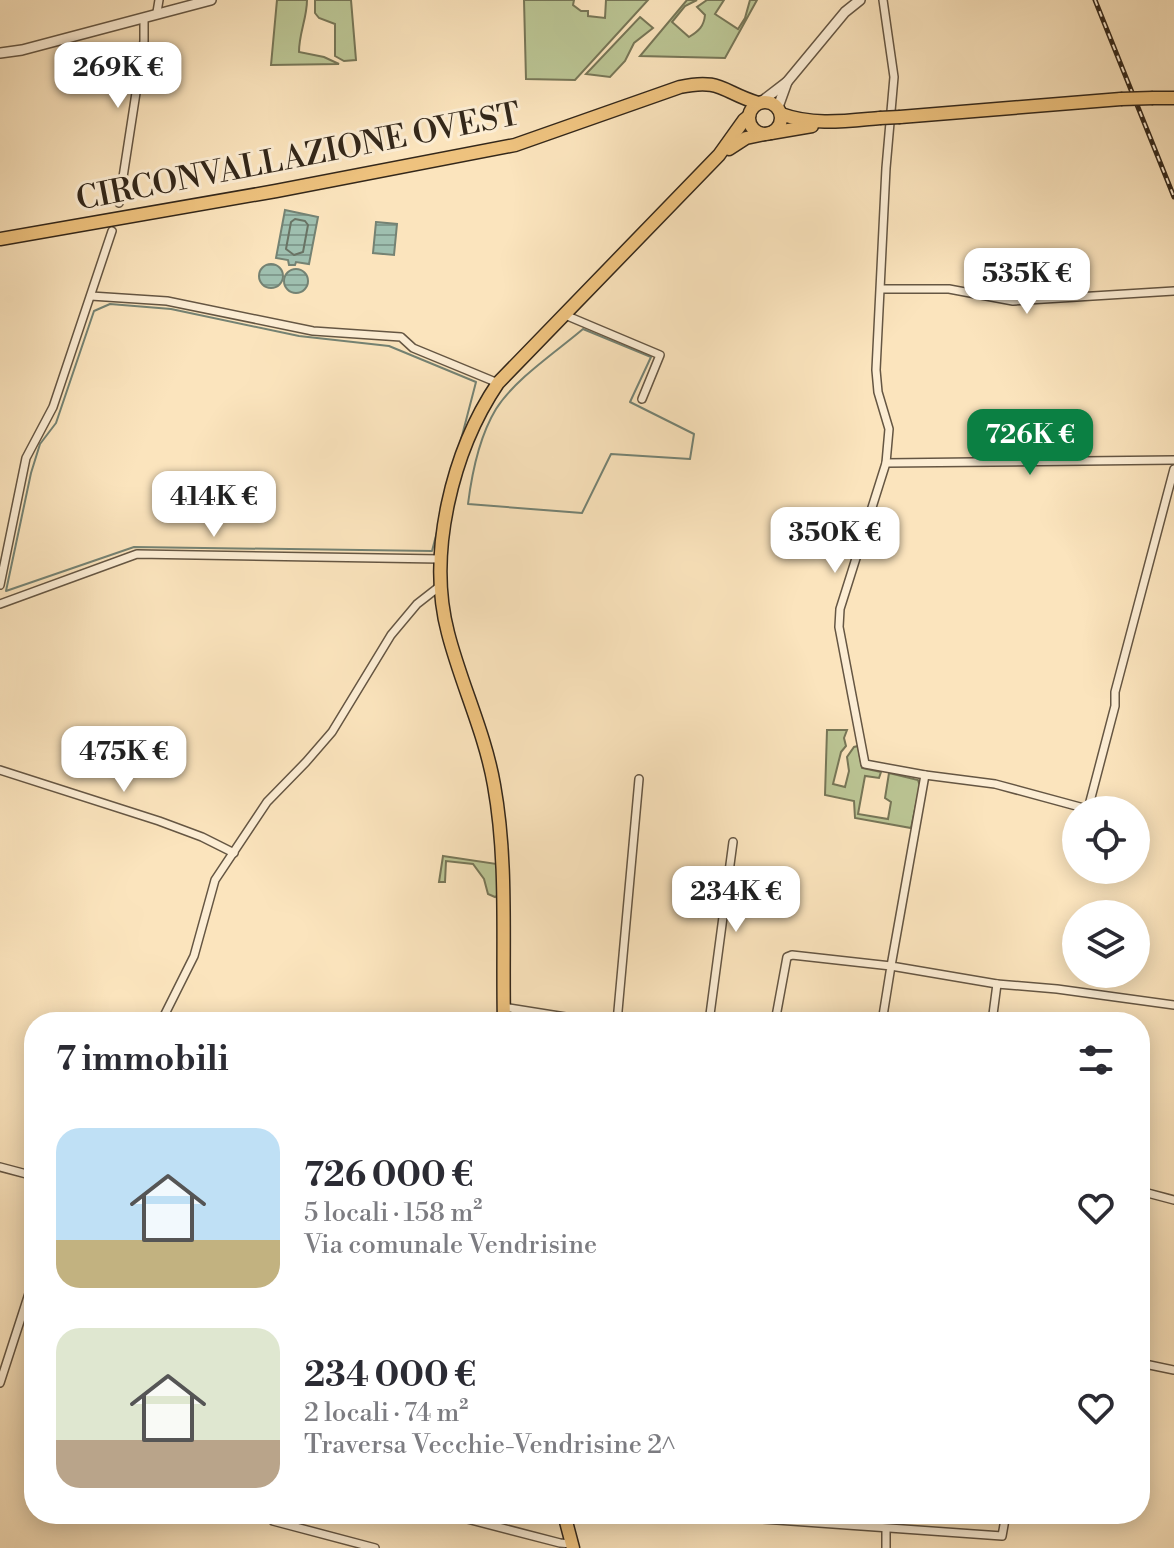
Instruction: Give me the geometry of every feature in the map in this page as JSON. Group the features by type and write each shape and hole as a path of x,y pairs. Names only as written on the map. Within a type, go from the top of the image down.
{"main road":[{"name":"CIRCONVALLAZIONE OVEST","path":"0,239 515,145 702,82 717,84 755,108"},
{"path":"719,155 746,138 822,123 1121,99 1174,98"},
{"path":"503,1012 503,913 494,785 447,630 440,586 440,559 464,444 474,421 498,383 719,155 755,108 773,103 780,111 800,121 822,123"},
{"path":"755,108 755,130 768,134 779,127 780,111"},
{"path":"567,1524 573,1546"}],"street":[{"path":"157,12 159,0"},
{"path":"0,53 22,50 211,0"},
{"path":"845,12 846,0"},
{"path":"755,108 787,82 845,12 860,0"},
{"path":"883,0 894,77 886,168 876,370 878,392 889,429 886,463 840,609 839,627 865,764 995,784 1062,802"},
{"path":"119,203 144,41 144,19"},
{"path":"780,111 787,82"},
{"path":"0,585 26,458 53,407 112,231"},
{"path":"881,289 949,289 1013,301 1174,291"},
{"path":"91,296 167,301 313,331 401,337 413,348 498,383"},
{"path":"565,315 660,355 642,399"},
{"path":"886,463 1174,460"},
{"path":"1093,796 1115,706 1115,692 1174,469"},
{"path":"0,604 137,554 440,559"},
{"path":"166,1012 194,956 215,880 267,802 332,732 391,635 417,604 440,586"},
{"path":"0,770 159,821 234,853"},
{"path":"884,1012 925,775"},
{"path":"618,1012 639,779"},
{"path":"710,1012 733,842"},
{"path":"777,1012 787,957 792,955 1174,1005"},
{"path":"993,1012 997,984"},
{"path":"503,1007 534,1012"},
{"path":"0,1167 24,1173"},
{"path":"1150,1194 1174,1200"},
{"path":"0,1383 24,1309"},
{"path":"1150,1365 1174,1370"},
{"path":"284,1524 375,1548"},
{"path":"487,1524 573,1546"},
{"path":"821,1524 1002,1536 1004,1524"},
{"path":"886,1529 886,1548"}],"green space":[{"path":"277,0 307,0 299,52 339,64 271,65"},
{"path":"315,0 351,0 356,60 344,61 335,56 335,24 319,18 315,13"},
{"path":"524,0 574,0 573,5 581,11 588,11 588,16 605,18 606,0 648,0 575,80 526,79"},
{"path":"687,0 697,0 685,6 672,22 689,37 702,25 705,15 697,7 707,0 724,0 715,14 738,29 750,0 757,0 725,58 640,56"},
{"path":"640,17 653,28 634,43 625,61 610,77 586,74"},
{"path":"827,730 847,730 844,738 846,746 841,752 833,784 845,787 849,771 847,757 858,746 862,768 881,772 879,778 865,776 858,814 888,819 891,802 885,798 889,773 918,780 920,786 911,828 855,818 854,801 825,795"},
{"path":"443,856 497,864 498,895 488,894 484,879 473,864 446,861 445,882 439,882"}],"water":[{"path":"285,210 318,217 309,264 296,262 289,265 288,260 276,258"},
{"path":"376,222 397,224 394,255 373,253"},
{"path":"271,264 279,268 283,276 279,284 271,288 263,284 259,276 263,268"},
{"path":"296,269 304,273 308,281 304,289 296,293 288,289 284,281 288,273"}],"waterway":[{"path":"110,304 171,309 299,336 389,346 476,382 432,551 134,547 6,591 40,444 56,423 94,311 110,304"},
{"path":"583,329 651,357 630,402 694,434 690,459 611,454 582,513 468,504 477,455 496,409 525,377 583,329"}],"railway":[{"path":"1095,0 1174,197"}]}
